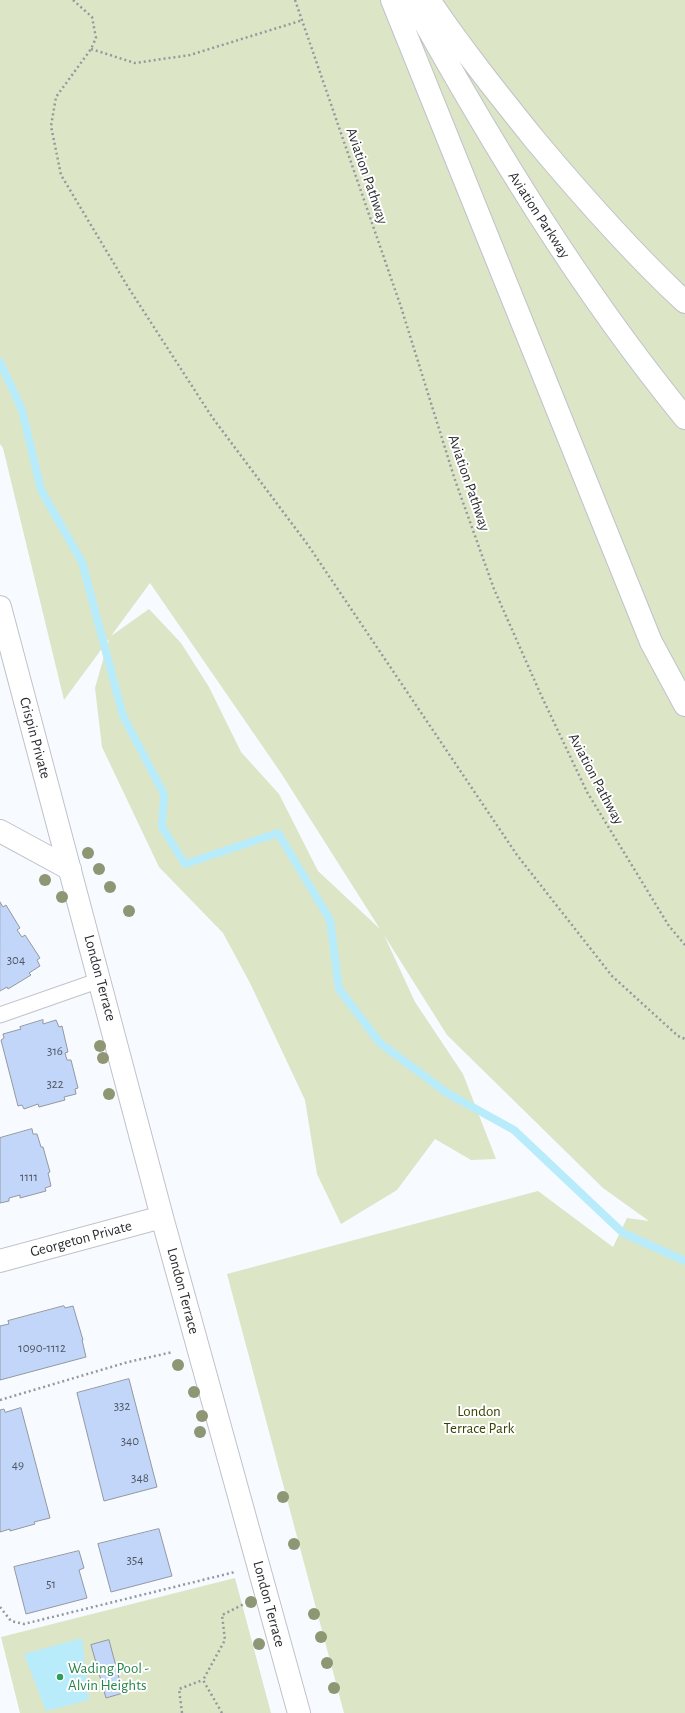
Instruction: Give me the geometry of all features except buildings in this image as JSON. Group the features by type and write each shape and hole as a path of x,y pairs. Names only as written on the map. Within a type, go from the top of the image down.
{"main road":[{"path":"392,0 651,642 685,706"},
{"name":"Aviation Parkway","path":"412,0 450,68 531,204 610,320 685,418"},
{"path":"429,0 468,55 564,174 629,246 685,302"},
{"name":"Crispin Private","path":"0,607 70,869"},
{"path":"0,831 70,869"},
{"name":"London Terrace","path":"70,869 162,1216 299,1713"},
{"name":"Georgeton Private","path":"0,1261 162,1216"}],"lane":[{"path":"0,1014 100,980"}],"path":[{"path":"73,0 92,17 96,38 91,49 56,97 51,126 61,175 128,287 212,417 308,545 517,855 612,976 678,1036 685,1039"},
{"name":"Aviation Pathway","path":"295,0 401,307 455,480 494,589 540,695 587,792 669,926 685,945"},
{"path":"91,49 135,63 190,55 302,20"},
{"path":"0,1400 128,1362 198,1346"},
{"path":"0,1607 11,1621 24,1624 259,1566"},
{"path":"182,1713 180,1689 203,1680 225,1640 222,1615 266,1592"},
{"path":"203,1680 222,1713"}],"green space":[{"name":"London Terrace Park","path":"0,0 685,0 685,1713 344,1713 227,1274 538,1191 613,1247 627,1218 649,1221 603,1188 447,1035 384,935 415,1002 463,1074 496,1159 471,1160 435,1139 397,1190 341,1224 317,1174 305,1100 250,983 223,933 159,867 102,747 95,688 109,639 64,700 3,448 0,444","holes":["150,583 281,773 380,929 318,871 279,794 241,752 209,687 181,643 149,609 111,636"]},
{"path":"235,1578 271,1713 20,1713 1,1637"}],"water":[{"name":"Wading Pool - Alvin Heights","path":"82,1638 89,1700 46,1711 24,1654"}],"waterway":[{"path":"0,362 22,410 41,490 82,562 123,716 164,794 162,827 185,864 278,833 330,920 339,989 380,1043 447,1093 514,1130 623,1233 685,1261"}],"place":[{"name":"Wading Pool - Alvin Heights","path":"60,1677"}]}
